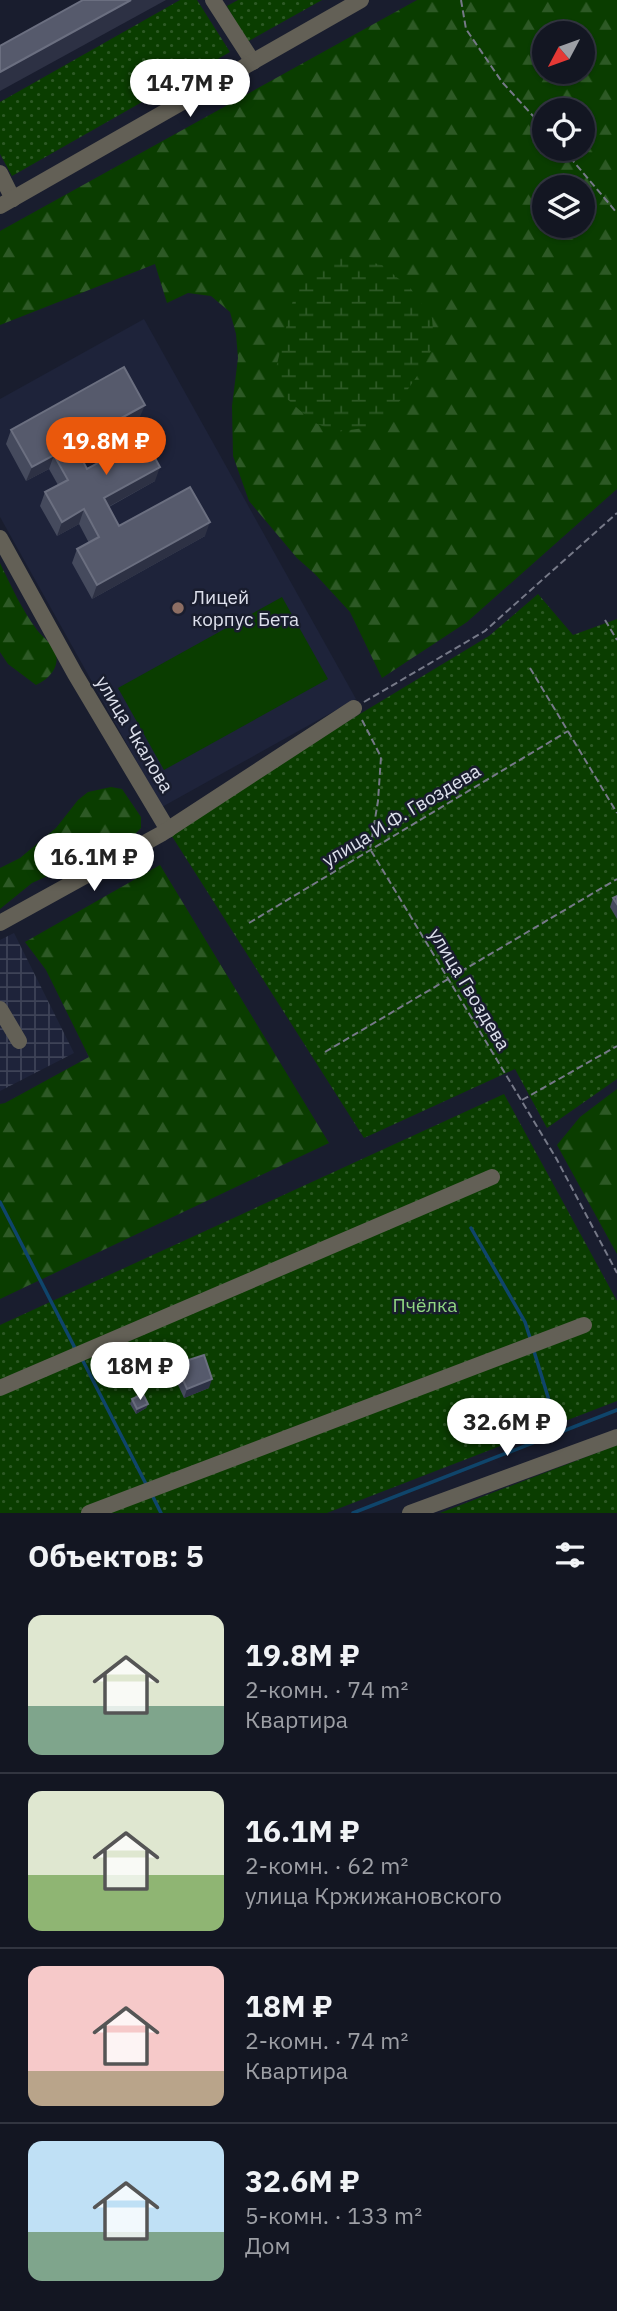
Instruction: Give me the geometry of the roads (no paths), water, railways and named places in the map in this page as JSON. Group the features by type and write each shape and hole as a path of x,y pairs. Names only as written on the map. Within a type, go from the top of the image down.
{"street":[{"path":"213,0 253,62"},
{"path":"0,173 7,203 361,0"},
{"name":"улица Чкалова","path":"0,538 75,674 168,830"},
{"path":"0,923 168,830 354,708"},
{"path":"0,1009 19,1041"},
{"path":"0,1388 492,1177"},
{"path":"89,1513 584,1325"},
{"path":"410,1513 617,1437"}],"waterway":[{"path":"0,1202 76,1350"},
{"path":"471,1228 525,1322 531,1341"},
{"path":"533,1348 559,1433"},
{"path":"82,1359 147,1486"},
{"path":"353,1513 617,1410"},
{"path":"151,1493 161,1513"}],"place":[{"name":"Лицей корпус Бета","path":"178,608"}],"park label":[{"name":"Пчёлка","path":"425,1305"}]}
